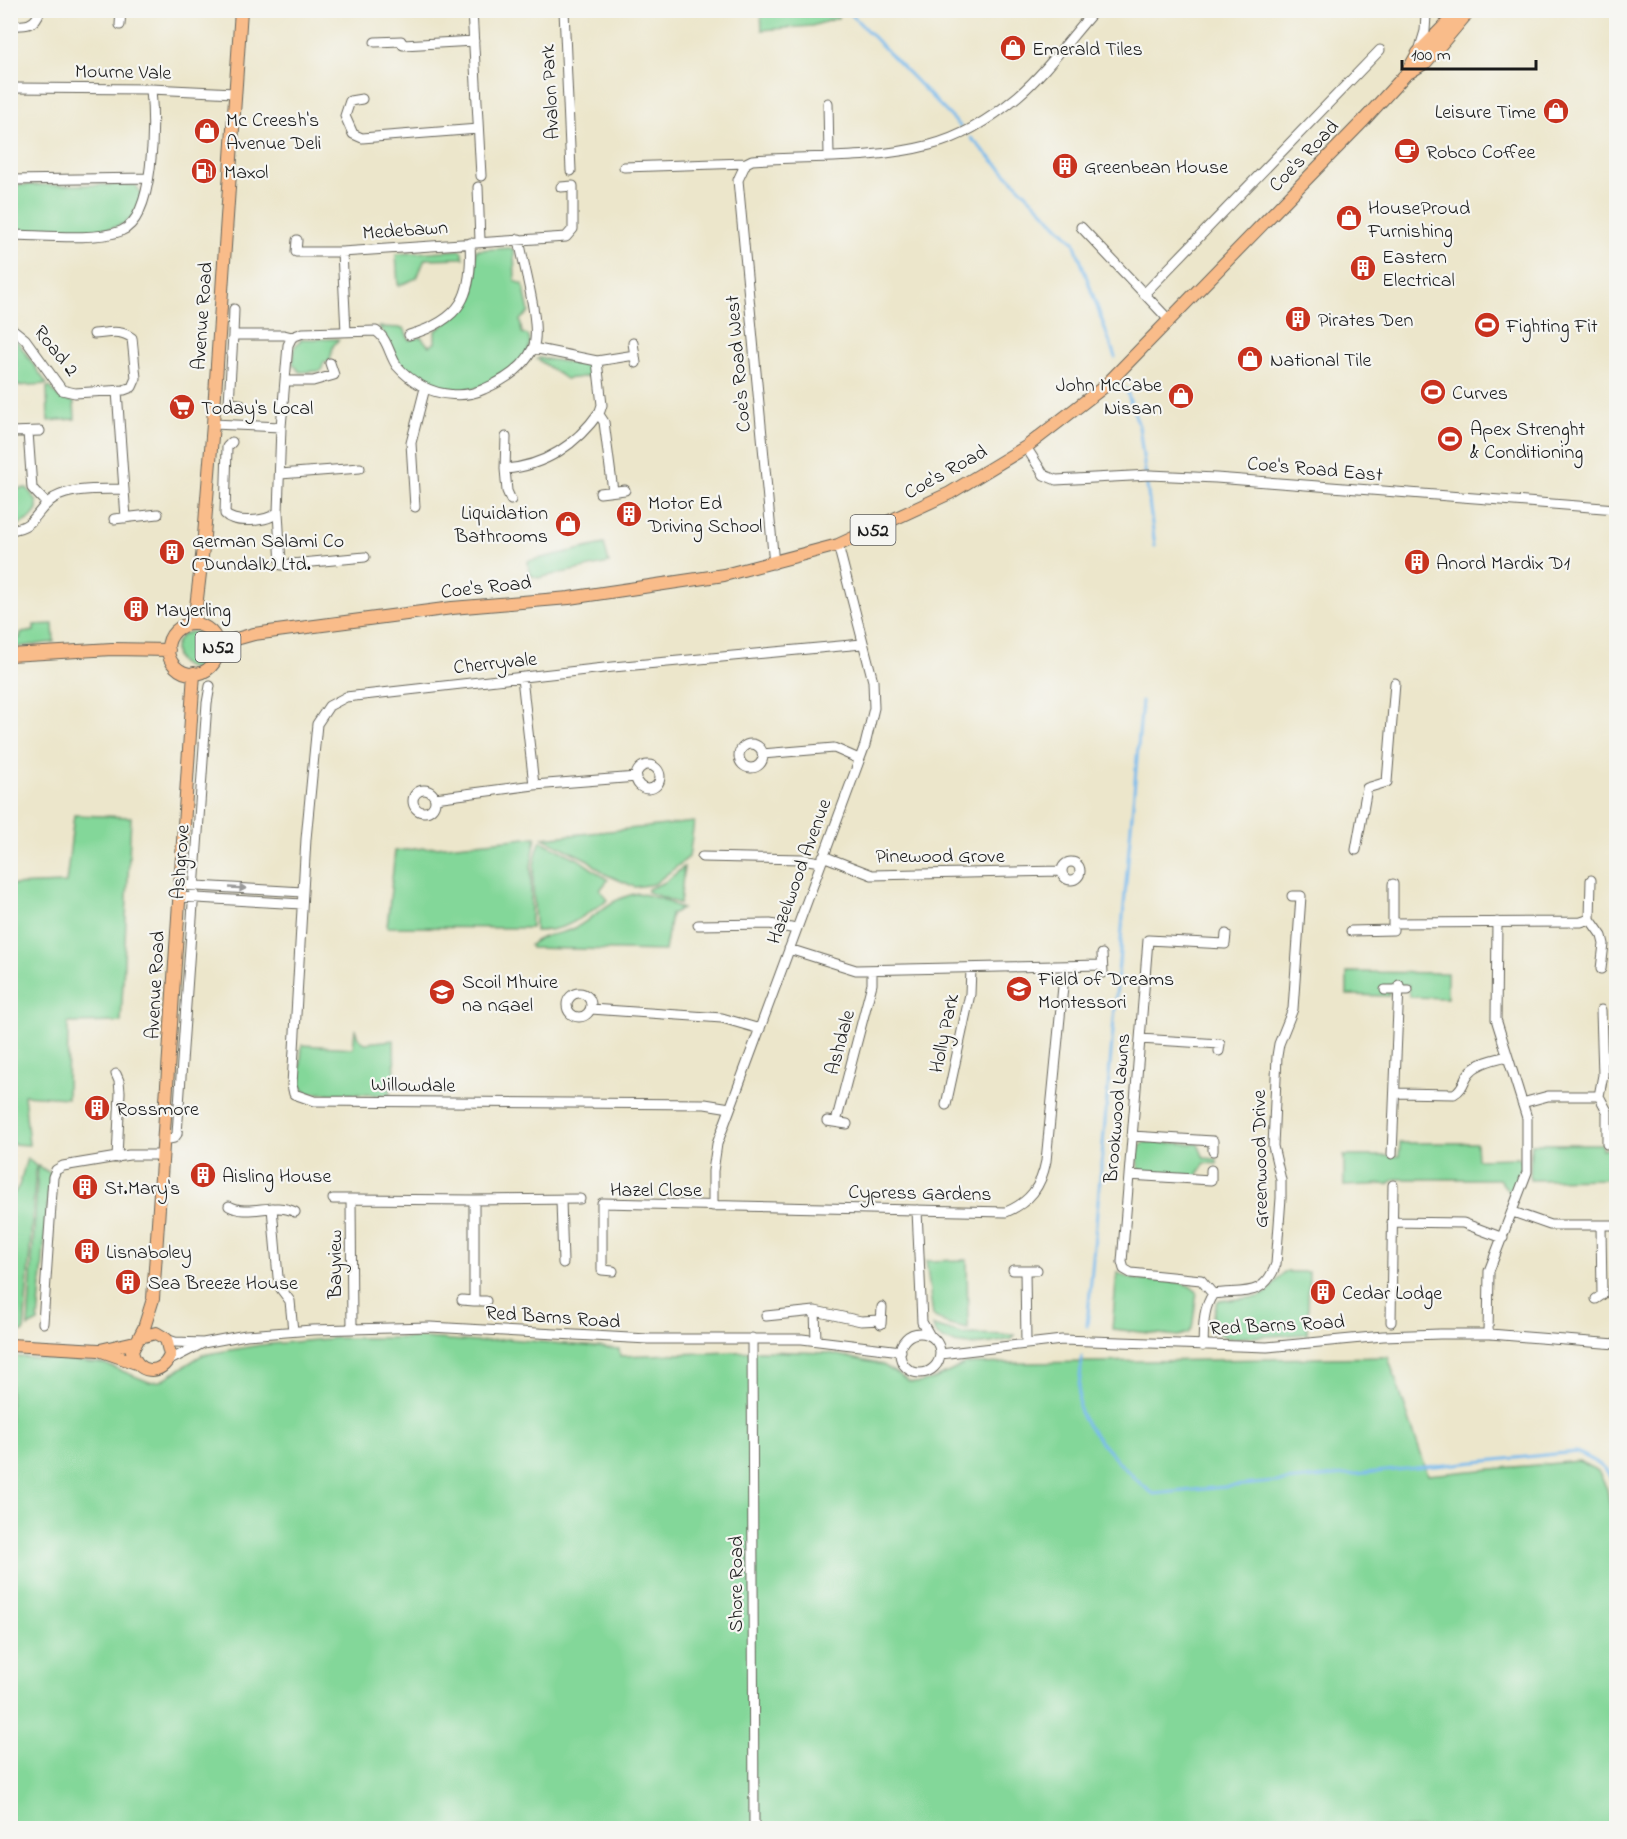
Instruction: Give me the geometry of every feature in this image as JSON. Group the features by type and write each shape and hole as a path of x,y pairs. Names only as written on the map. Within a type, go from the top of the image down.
{"main road":[{"name":"Avenue Road","path":"194,624 203,556 241,10"},
{"name":"Coe's Road","path":"1406,74 1426,62 1460,10"},
{"name":"Coe's Road","path":"218,644 254,634 689,581 774,564 838,545 950,493 1026,447 1106,386 1406,74 1418,53 1470,10"},
{"name":"N52","path":"194,624 212,632 218,644 213,664 208,669 195,674 180,670 174,664 169,651 170,642 178,629 194,624"},
{"name":"N52","path":"10,655 112,649 169,651"},
{"name":"Avenue Road","path":"138,1340 153,1299 195,674"},
{"name":"Avenue Road","path":"153,1299 162,1337"},
{"path":"10,1345 99,1350 153,1371 168,1361 170,1349 162,1337 151,1333 138,1340 99,1350"},
{"path":"136,1363 132,1351 138,1340"}],"street":[{"path":"10,25 25,26 33,23 38,18 40,10"},
{"path":"120,25 121,10"},
{"path":"472,10 481,176"},
{"name":"Avalon Park","path":"564,10 571,171"},
{"path":"624,167 746,164 752,160 829,156 930,145 967,131 1019,95 1095,10"},
{"path":"1440,10 1450,28"},
{"path":"1425,13 1450,28"},
{"path":"1418,53 1425,31 1425,13"},
{"path":"375,42 400,40 403,45 474,41"},
{"path":"1144,294 1225,213 1380,50"},
{"name":"Mourne Vale","path":"10,88 151,88 235,93"},
{"path":"10,235 102,236 120,232 134,223 140,214 148,178 152,134 151,88"},
{"path":"362,99 350,101 345,116 352,134 362,138 478,129"},
{"path":"828,103 829,156"},
{"name":"Coe's Road West","path":"746,164 738,180 774,564"},
{"path":"10,180 148,178"},
{"name":"Medebawn","path":"297,240 296,252 342,252 571,235 573,186 561,187"},
{"name":"Medebawn","path":"409,335 428,330 446,320 467,292 475,242 478,187"},
{"path":"1081,227 1170,321"},
{"path":"365,557 280,565 278,512 281,427 288,345 292,338 303,333 376,331 382,335 397,365 424,388 450,394 478,392 500,382 517,369 533,348 533,310 519,239"},
{"name":"Medebawn","path":"342,252 346,332"},
{"path":"234,309 229,403 240,404"},
{"name":"Road 2","path":"10,327 25,339 62,390 75,393 117,391 132,387 136,378 132,338 116,332 94,334"},
{"path":"428,330 432,340"},
{"path":"233,335 284,335 292,338"},
{"path":"533,348 597,361 635,359 633,344"},
{"path":"505,470 536,465 547,459 571,442 596,417 602,405 597,361"},
{"path":"285,381 313,381 334,375 330,363"},
{"path":"415,507 411,443 424,388"},
{"path":"117,391 126,518"},
{"path":"596,417 600,416 604,422 613,491"},
{"path":"213,424 281,427"},
{"path":"10,432 40,431"},
{"path":"28,432 32,489 47,504"},
{"path":"506,437 505,470 507,492 511,500"},
{"path":"232,442 227,447 226,456 225,514 229,519 237,520 268,518 278,512"},
{"name":"Coe's Road East","path":"1026,447 1044,475 1056,480 1150,475 1216,478 1617,509"},
{"path":"280,474 360,468"},
{"path":"10,530 30,525 54,498 72,492 124,489"},
{"path":"600,493 625,490"},
{"path":"114,519 158,514"},
{"name":"Hazelwood Avenue","path":"713,1206 713,1171 717,1144 870,727 874,693 838,545"},
{"path":"10,592 12,627"},
{"name":"Cherryvale","path":"302,898 317,724 328,706 346,697 862,644"},
{"path":"522,678 534,785"},
{"path":"1356,850 1366,788 1388,782 1395,683"},
{"name":"Ashgrove","path":"164,1140 174,1138 177,1134 210,686"},
{"path":"762,754 834,748 859,759"},
{"path":"435,798 534,785 637,777"},
{"name":"Pinewood Grove","path":"702,856 821,859 872,875 1062,872"},
{"path":"1592,880 1590,920 1602,936 1604,944 1601,969"},
{"path":"1351,931 1393,930 1393,884"},
{"path":"179,891 195,886 302,898"},
{"path":"179,891 195,898 302,898"},
{"name":"Greenwood Drive","path":"1213,1294 1257,1290 1265,1286 1276,1264 1281,1180 1273,1146 1273,1122 1279,1044 1293,1009 1301,896 1293,896"},
{"name":"Willowdale","path":"302,898 292,1085 294,1094 302,1099 433,1103 705,1104 730,1108"},
{"path":"1393,923 1581,922 1590,920"},
{"path":"1488,1334 1489,1271 1527,1172 1527,1118 1496,1019 1497,922"},
{"path":"698,925 770,924 796,929"},
{"name":"Brookwood Lawns","path":"1213,1294 1201,1280 1131,1273 1124,1269 1122,1262 1148,940 1225,944 1226,934"},
{"path":"789,949 855,970 1065,966 1102,969 1102,954"},
{"name":"Cypress Gardens","path":"713,1206 1006,1212 1018,1207 1036,1190 1046,1161 1065,966"},
{"name":"Holly Park","path":"946,1105 970,994 972,969"},
{"name":"Ashdale","path":"847,1124 832,1121 872,984 872,970"},
{"path":"1385,990 1401,988 1392,1154"},
{"path":"591,1009 722,1018 760,1029"},
{"path":"1601,1010 1603,1064 1599,1096 1607,1111 1607,1144"},
{"path":"1140,1039 1220,1044 1219,1052"},
{"path":"1396,1093 1454,1094 1461,1090 1469,1072 1478,1066 1507,1056"},
{"path":"116,1074 120,1092 117,1158"},
{"path":"1522,1102 1548,1096 1599,1096"},
{"path":"1132,1136 1213,1141 1213,1151"},
{"path":"43,1323 53,1177 63,1166 129,1155 163,1155"},
{"path":"1129,1175 1211,1180 1211,1170"},
{"path":"1391,1322 1393,1185"},
{"path":"333,1199 580,1199"},
{"name":"Bayview","path":"351,1199 352,1329"},
{"path":"474,1200 474,1301"},
{"path":"561,1200 563,1263"},
{"name":"Hazel Close","path":"613,1271 602,1270 602,1203 713,1206"},
{"path":"229,1206 246,1211 272,1208 295,1212"},
{"path":"272,1208 278,1276 281,1289 290,1301 293,1331"},
{"path":"917,1210 922,1322 937,1343 940,1354 931,1370 918,1373 907,1368 901,1357 901,1351 906,1340 922,1322"},
{"path":"1513,1212 1550,1225 1617,1225"},
{"path":"1392,1222 1463,1223 1503,1238"},
{"path":"1596,1299 1602,1294 1601,1225"},
{"path":"1013,1270 1037,1270"},
{"path":"1025,1270 1026,1342"},
{"path":"1203,1346 1204,1316 1207,1303 1213,1294"},
{"path":"462,1300 486,1301"},
{"path":"766,1316 815,1311 861,1321 881,1322 882,1307"},
{"path":"815,1311 816,1340"},
{"name":"Red Barns Road","path":"162,1337 175,1342 203,1343 246,1335 293,1331 484,1329 648,1339 816,1340 901,1351"},
{"name":"Red Barns Road","path":"940,1354 1026,1342 1118,1341 1267,1347 1383,1336 1488,1334 1617,1344"},
{"path":"912,1335 930,1336"},
{"name":"Shore Road","path":"752,1338 754,1828"},
{"name":"Red Barns Road","path":"168,1361 203,1343"}],"green space":[{"path":"761,11 838,11 838,18 812,26 762,30"},
{"path":"11,185 136,185 141,194 137,212 128,221 114,227 79,232 11,230"},
{"path":"510,248 514,250 515,281 523,284 529,312 520,320 522,333 528,335 530,340 529,348 522,360 493,382 468,390 455,391 430,386 404,369 379,327 404,328 409,340 421,337 429,346 435,343 435,331 456,314 468,296 474,275 476,250"},
{"path":"461,250 464,258 425,259 417,278 398,286 396,254"},
{"path":"15,338 47,384 16,386"},
{"path":"302,339 339,339 333,346 330,361 324,362 321,371 300,372 293,364 295,346"},
{"path":"537,359 586,365 590,367 592,376 566,379"},
{"path":"47,387 50,387 59,398 74,402 75,419 48,421"},
{"path":"27,488 37,502 37,510 31,518 17,526 15,489"},
{"path":"604,544 609,563 538,578 530,575 528,561"},
{"path":"53,624 54,642 11,648 11,638 20,638 21,633 34,631 34,625"},
{"path":"193,632 205,638 211,650 205,662 193,668 181,662 175,650 181,638"},
{"path":"74,815 131,817 121,1022 68,1023 67,1098 24,1095 29,1145 11,1144 11,885 66,883"},
{"path":"694,822 689,857 654,884 635,887 605,874 588,860 543,838"},
{"path":"536,837 531,866 531,928 387,927 395,851"},
{"path":"541,841 578,859 608,880 600,890 608,900 566,926 535,931 533,873"},
{"path":"684,867 680,904 648,892 648,889 665,882"},
{"path":"638,893 662,899 682,909 671,914 665,951 531,948 530,945 536,941 577,927 611,903"},
{"path":"1347,972 1447,973 1447,998 1409,997 1408,985 1390,985 1389,996 1347,995"},
{"path":"355,1029 358,1038 365,1043 394,1040 395,1084 390,1084 390,1095 307,1093 299,1085 302,1045 353,1048"},
{"path":"1145,1142 1198,1144 1204,1158 1217,1159 1217,1164 1205,1163 1197,1176 1146,1172 1139,1169 1137,1157 1138,1151"},
{"path":"1400,1143 1476,1143 1477,1159 1518,1158 1523,1163 1522,1175 1513,1197 1499,1179 1396,1179 1388,1184 1344,1186 1344,1156 1399,1156"},
{"path":"1531,1144 1601,1144 1602,1149 1616,1145 1616,1179 1530,1180"},
{"path":"27,1158 36,1166 24,1332 11,1333 11,1198 19,1186"},
{"path":"38,1166 50,1173 38,1322 28,1327"},
{"path":"967,1260 968,1329 949,1325 933,1316 926,1261"},
{"path":"1117,1272 1136,1279 1170,1281 1190,1286 1197,1292 1192,1329 1178,1336 1112,1329"},
{"path":"1284,1272 1309,1272 1307,1334 1228,1338 1215,1332 1213,1316 1218,1301 1259,1297 1268,1292"},
{"path":"933,1326 962,1334 1015,1335 1012,1339 993,1343 961,1344 943,1339 935,1333"},
{"path":"337,1338 424,1338 477,1342 508,1339 619,1349 620,1356 762,1351 829,1353 883,1365 910,1382 918,1383 932,1380 966,1364 1388,1357 1428,1475 1579,1461 1598,1471 1607,1489 1616,1560 1612,1609 1616,1643 1616,1828 11,1828 10,1356 105,1364 149,1382 161,1381 202,1355 260,1345"}],"waterway":[{"path":"847,10 960,126"},
{"path":"971,138 1074,242 1115,357"},
{"path":"1126,389 1139,426 1155,546"},
{"path":"1087,1326 1142,701"},
{"path":"1082,1357 1078,1396 1082,1416 1111,1454 1154,1494 1576,1452 1605,1470 1616,1488"}],"place":[{"name":"Emerald Tiles","path":"1013,48"},
{"name":"Leisure Time","path":"1556,111"},
{"name":"Mc Creesh's Avenue Deli","path":"207,131"},
{"name":"Robco Coffee","path":"1407,151"},
{"name":"Greenbean House","path":"1065,166"},
{"name":"Maxol","path":"204,171"},
{"name":"HouseProud Furnishing","path":"1349,218"},
{"name":"Eastern Electrical","path":"1363,268"},
{"name":"Pirates Den","path":"1298,319"},
{"name":"Fighting Fit","path":"1487,325"},
{"name":"National Tile","path":"1250,359"},
{"name":"Curves","path":"1433,392"},
{"name":"John McCabe Nissan","path":"1181,396"},
{"name":"Today's Local","path":"182,407"},
{"name":"Apex Strenght & Conditioning","path":"1450,439"},
{"name":"Motor Ed Driving School","path":"629,514"},
{"name":"Liquidation Bathrooms","path":"568,524"},
{"name":"German Salami Co (Dundalk) Ltd.","path":"172,552"},
{"name":"Anord Mardix D1","path":"1417,562"},
{"name":"Mayerling","path":"136,609"},
{"name":"Field of Dreams Montessori","path":"1019,989"},
{"name":"Scoil Mhuire na nGael","path":"442,992"},
{"name":"Rossmore","path":"97,1108"},
{"name":"Aisling House","path":"203,1175"},
{"name":"St.Mary's","path":"85,1187"},
{"name":"Lisnaboley","path":"87,1251"},
{"name":"Sea Breeze House","path":"128,1282"},
{"name":"Cedar Lodge","path":"1323,1292"}]}
